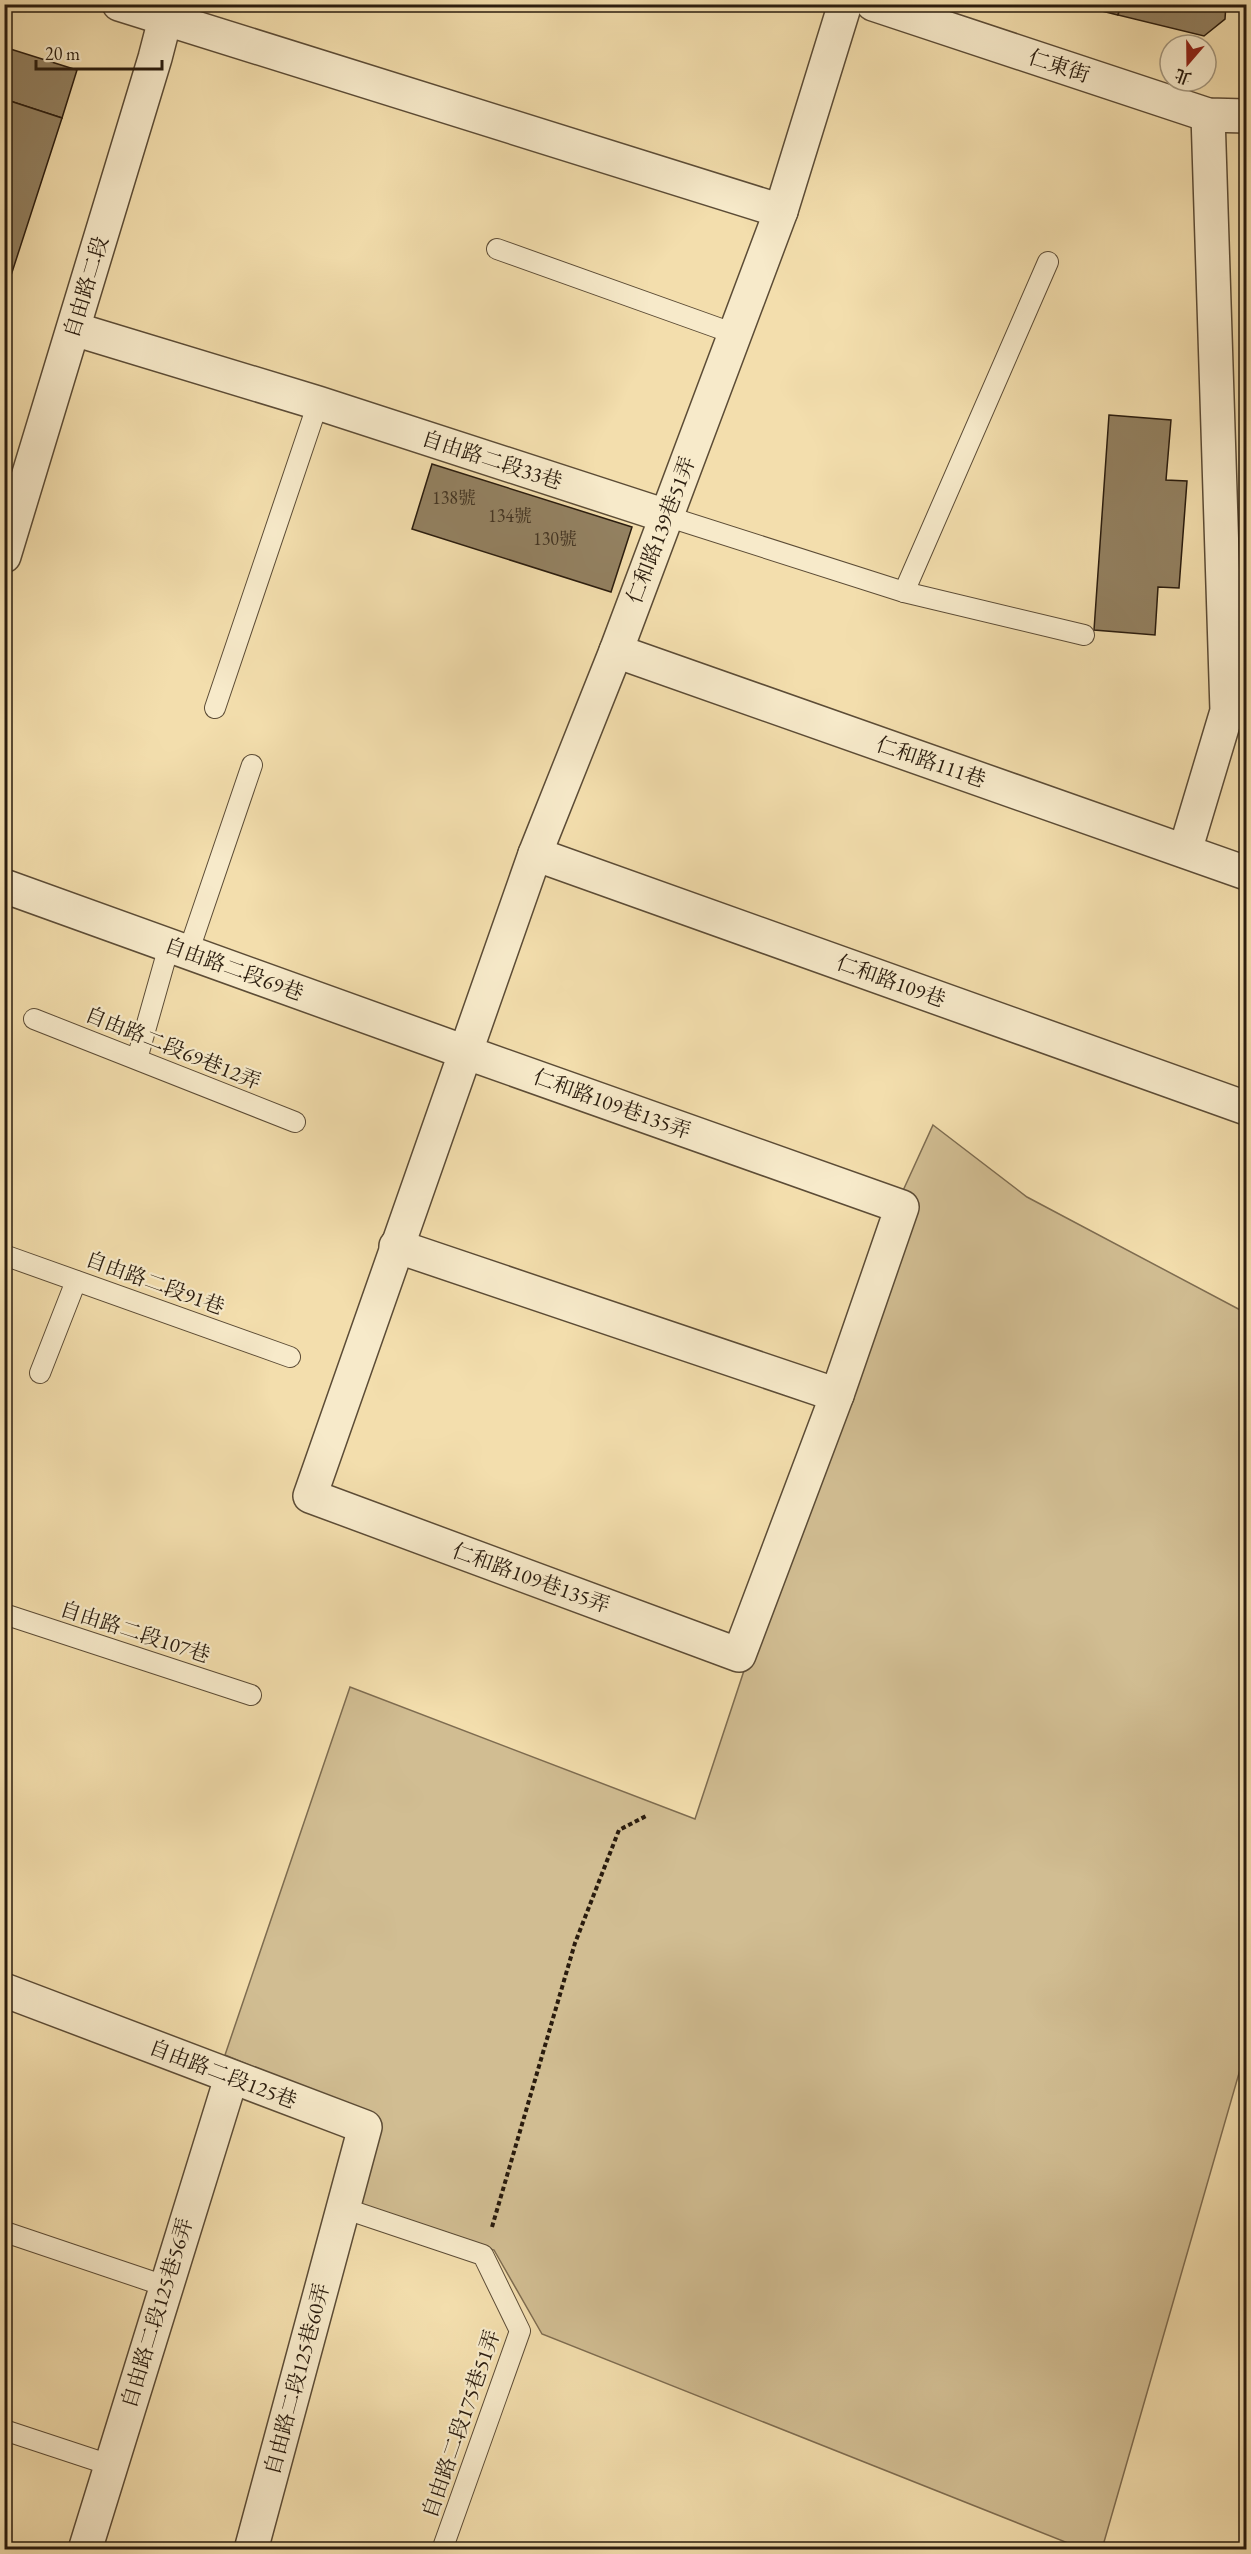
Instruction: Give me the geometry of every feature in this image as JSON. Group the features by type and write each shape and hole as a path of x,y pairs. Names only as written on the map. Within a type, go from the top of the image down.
{"street":[{"path":"119,4 167,11 782,211"},
{"name":"仁和路139巷51弄","path":"464,1051 535,854 616,651 782,211 846,4"},
{"name":"仁東街","path":"873,4 1208,115 1246,116"},
{"name":"自由路二段","path":"4,556 74,329 167,11"},
{"path":"1185,851 1227,711 1208,115"},
{"name":"自由路二段33巷","path":"74,329 318,404 666,516"},
{"name":"仁和路111巷","path":"616,651 1246,873"},
{"name":"仁和路109巷","path":"535,854 1246,1108"},
{"name":"自由路二段69巷","path":"4,886 464,1051"},
{"name":"仁和路109巷135弄","path":"464,1051 902,1207 837,1395 739,1655 310,1496 464,1051"},
{"path":"396,1246 837,1395"},
{"name":"自由路二段125巷","path":"4,1990 364,2127 343,2208"},
{"name":"自由路二段125巷56弄","path":"85,2550 231,2078"},
{"name":"自由路二段125巷60弄","path":"251,2550 343,2208"}],"lane":[{"path":"497,249 735,334"},
{"path":"904,592 1048,262"},
{"path":"215,708 318,404"},
{"path":"666,516 904,592 1084,635"},
{"path":"137,1059 252,765"},
{"name":"自由路二段69巷12弄","path":"34,1019 295,1122"},
{"name":"自由路二段91巷","path":"4,1255 290,1357"},
{"path":"40,1373 76,1281"},
{"name":"自由路二段107巷","path":"4,1614 251,1695"},
{"path":"343,2208 483,2254"},
{"path":"5,2232 165,2286"},
{"name":"自由路二段175巷51弄","path":"442,2550 520,2331 483,2254"},
{"path":"4,2430 110,2465"}],"path":[{"path":"483,2254 575,1943 619,1830 648,1815"}],"shaded area":[{"path":"933,1125 1027,1197 1246,1313 1246,2049 1102,2549 1083,2549 542,2334 494,2250 351,2203 376,2117 225,2055 350,1687 695,1819 901,1195"}],"building":[{"path":"1074,4 1121,4 1118,15"},
{"path":"1121,4 1226,4 1225,19 1208,33 1192,33 1118,15"},
{"path":"4,47 77,70 62,118 4,99"},
{"path":"4,99 62,118 4,297"},
{"path":"1246,265 1246,323 1243,266"},
{"path":"1109,415 1171,420 1166,480 1187,481 1179,588 1158,587 1155,635 1094,630"},
{"path":"432,464 632,527 611,592 412,529"}]}
